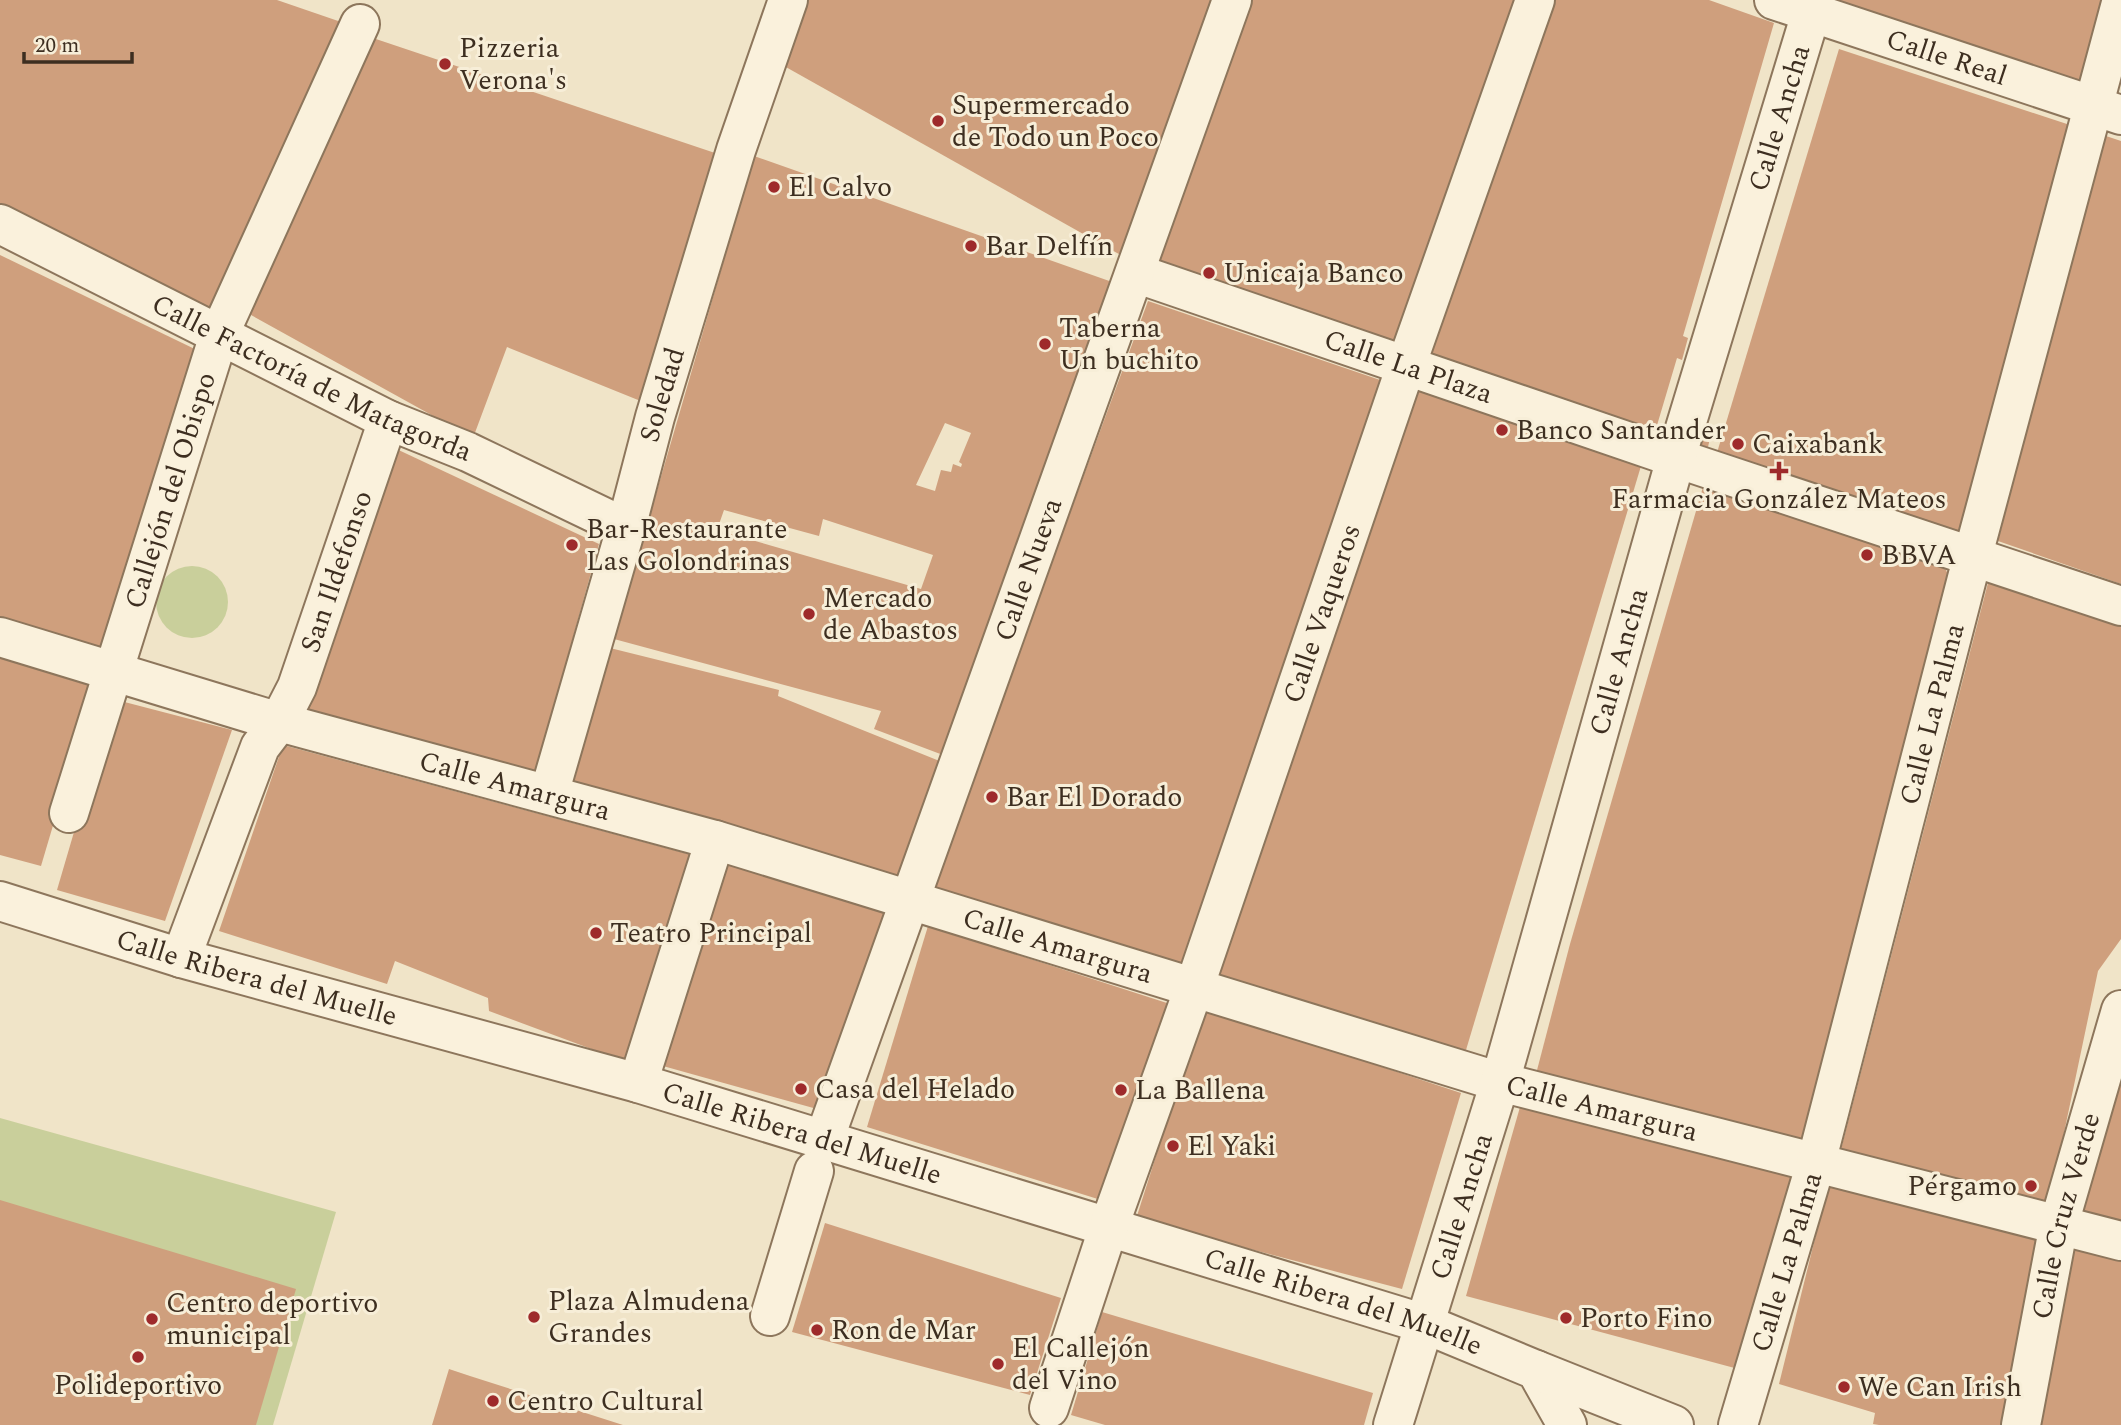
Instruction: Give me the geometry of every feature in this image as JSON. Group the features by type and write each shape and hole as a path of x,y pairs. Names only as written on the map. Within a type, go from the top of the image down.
{"street":[{"name":"Soledad","path":"549,794 626,528 655,417 736,150 788,0"},
{"name":"Calle Nueva","path":"770,1316 819,1156 1232,0"},
{"name":"Calle Vaqueros","path":"1049,1408 1108,1229 1194,988 1406,366 1535,0"},
{"name":"Calle Real","path":"1774,0 1813,6 2107,110"},
{"name":"Calle La Palma","path":"1738,1425 1816,1163 1973,555 2107,110 2121,3"},
{"name":"Calle Ancha","path":"1393,1425 1500,1082 1676,458 1813,6"},
{"name":"Callejón del Obispo","path":"69,813 111,671 219,335 360,24"},
{"name":"Calle Factoría de Matagorda","path":"0,224 388,419 468,452 626,528"},
{"name":"Calle La Plaza","path":"1135,273 1676,458 2121,606"},
{"name":"San Ildefonso","path":"181,958 260,747 279,722 297,687 388,419"},
{"name":"Calle Amargura","path":"0,637 279,722 715,840 1500,1082 2121,1241"},
{"path":"638,1083 715,840"},
{"name":"Calle Ribera del Muelle","path":"0,901 181,958 638,1083 819,1156 1108,1229 1425,1324 1674,1425"},
{"name":"Calle Cruz Verde","path":"2021,1425 2059,1224 2121,1010"},
{"path":"1536,1370 1567,1425"}],"green space":[{"path":"199,566 218,576 226,588 226,616 218,628 206,636 185,638 166,628 158,616 156,595 166,576 178,568"},
{"name":"Centro deportivo municipal","path":"0,1118 336,1212 273,1425 0,1425"}],"building":[{"path":"0,0 277,0 344,23 209,317 0,209"},
{"path":"804,0 1218,0 1126,258 784,66"},
{"path":"1249,0 1520,0 1395,347 1156,268"},
{"path":"1549,0 1709,0 1774,23 1683,336 1688,338 1682,360 1677,358 1655,432 1424,357"},
{"path":"1838,0 2107,0 2084,83"},
{"path":"367,36 718,154 648,404 507,347 473,438 242,310"},
{"path":"1839,49 2070,125 1962,542 1716,456"},
{"path":"2103,135 2121,141 2121,584 1998,541"},
{"path":"754,156 1115,283 943,755 874,729 881,711 614,639","holes":["945,423 971,433 959,462 961,467 953,464 951,472 941,470 935,491 916,485","724,510 819,536 823,519 933,555 921,589 717,530"]},
{"path":"0,255 203,353 104,656 0,625"},
{"path":"1148,301 1386,382 1178,973 929,896"},
{"path":"1411,387 1641,466 1466,1050 1212,981"},
{"path":"1698,430 1711,434 1708,447 1694,443"},
{"path":"390,446 599,544 533,781 306,714"},
{"path":"1703,487 1945,568 1951,581 1803,1142 1536,1074 1570,944"},
{"path":"1989,579 2121,622 2121,939 2098,971 2048,1209 1839,1157"},
{"path":"610,648 779,690 778,696 942,762 906,890 572,789"},
{"path":"0,658 94,687 41,866 0,855"},
{"path":"113,699 232,730 165,921 57,890"},
{"path":"283,745 692,855 629,1063 489,1011 488,998 395,961 387,984 219,931"},
{"path":"726,863 887,912 817,1109 663,1066"},
{"path":"928,926 1170,1004 1101,1200 867,1127"},
{"path":"1203,1008 1461,1093 1402,1289 1136,1219"},
{"path":"2121,1059 2121,1225 2074,1211"},
{"path":"1524,1093 1798,1166 1742,1370 1466,1296"},
{"path":"1828,1186 2046,1238 2008,1425 1873,1424 1875,1413 1779,1384"},
{"name":"Centro deportivo municipal","path":"0,1200 296,1289 256,1425 0,1425"},
{"path":"825,1223 1061,1298 1030,1395 792,1332"},
{"path":"2070,1240 2121,1254 2121,1425 2037,1425"},
{"path":"1102,1312 1373,1393 1364,1425 1105,1425 1071,1415"},
{"name":"Centro Cultural","path":"449,1369 470,1376 623,1425 432,1425"}],"place":[{"name":"Pizzeria Verona's","path":"445,64"},
{"name":"Supermercado de Todo un Poco","path":"938,121"},
{"name":"El Calvo","path":"774,187"},
{"name":"Bar Delfín","path":"971,246"},
{"name":"Unicaja Banco","path":"1209,273"},
{"name":"Taberna Un buchito","path":"1045,344"},
{"name":"Banco Santander","path":"1502,430"},
{"name":"Caixabank","path":"1738,444"},
{"name":"Farmacia González Mateos","path":"1779,471"},
{"name":"Bar-Restaurante Las Golondrinas","path":"572,545"},
{"name":"BBVA","path":"1867,555"},
{"name":"Mercado de Abastos","path":"809,614"},
{"name":"Bar El Dorado","path":"992,797"},
{"name":"Teatro Principal","path":"596,933"},
{"name":"Casa del Helado","path":"801,1089"},
{"name":"La Ballena","path":"1121,1090"},
{"name":"El Yaki","path":"1173,1146"},
{"name":"Pérgamo","path":"2031,1186"},
{"name":"Plaza Almudena Grandes","path":"534,1317"},
{"name":"Porto Fino","path":"1566,1318"},
{"name":"Centro deportivo municipal","path":"152,1319"},
{"name":"Ron de Mar","path":"817,1330"},
{"name":"Polideportivo","path":"138,1357"},
{"name":"El Callejón del Vino","path":"998,1364"},
{"name":"We Can Irish","path":"1844,1387"},
{"name":"Centro Cultural","path":"493,1401"}]}
